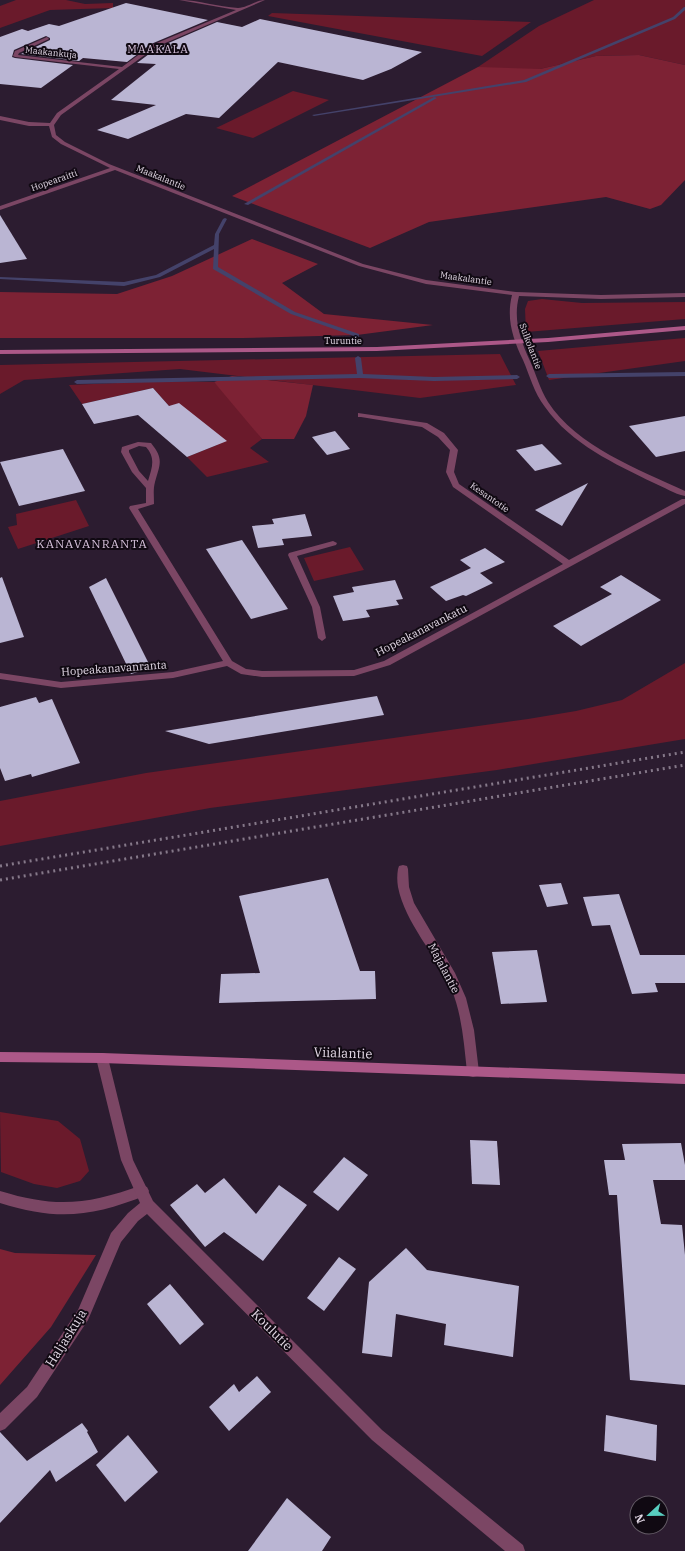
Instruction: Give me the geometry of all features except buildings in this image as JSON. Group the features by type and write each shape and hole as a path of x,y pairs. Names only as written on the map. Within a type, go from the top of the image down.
{"main road":[{"name":"Turuntie","path":"0,352 377,349 548,340 685,328"},
{"name":"Viialantie","path":"0,1057 102,1058 685,1079"}],"street":[{"path":"181,0 238,9"},
{"path":"0,118 29,124 51,125 59,114 154,46 238,9 263,0"},
{"name":"Maakankuja","path":"47,38 16,52 15,56 122,68"},
{"name":"Maakalantie","path":"51,125 54,136 63,143 115,168 361,265 426,282 516,294"},
{"name":"Hopearaitti","path":"0,208 115,168"},
{"path":"516,294 601,297 685,295"},
{"name":"Sulkolantie","path":"516,294 512,306 512,324 522,351 547,406 566,427 603,452 630,468 685,494"},
{"name":"Kesantotie","path":"361,415 424,425 441,435 454,450 450,472 456,485 569,564"},
{"path":"150,488 136,472 125,452 125,449 138,444 148,445 154,450 157,458 157,466 150,488 150,504 134,508 229,663"},
{"name":"Hopeakanavankatu","path":"229,663 235,668 244,672 262,674 354,673 387,662 685,501"},
{"path":"322,638 316,606 292,555 333,543"},
{"name":"Hopeakanavanranta","path":"0,676 61,685 173,675 229,663"},
{"name":"Majalantie","path":"403,868 404,888 415,918 439,953 458,990 469,1036 473,1072"},
{"name":"Koulutie","path":"102,1058 127,1160 148,1205 377,1435 517,1551"},
{"path":"0,1197 28,1206 56,1210 89,1208 112,1202 142,1191"},
{"name":"Haljaskuja","path":"0,1424 32,1392 83,1316 116,1238 132,1217 148,1205"}],"shaded area":[{"path":"16,0 66,0 85,4 113,3 113,8 50,10 0,28 0,6"},
{"path":"594,0 685,0 685,65 639,55 596,56 540,69 499,73 478,67 539,26"},
{"path":"272,13 531,22 482,56 268,16"},
{"path":"639,55 685,65 685,180 661,205 650,209 606,197 429,222 370,248 232,196 478,67 540,69 596,56"},
{"path":"293,91 329,100 253,138 216,128"},
{"path":"252,239 318,264 282,283 324,314 433,325 357,335 242,338 0,338 0,292 117,294 172,276"},
{"path":"542,299 582,303 685,302 685,319 526,332 525,309 528,301"},
{"path":"685,338 685,361 549,380 538,351"},
{"path":"500,354 516,385 420,398 180,369 24,380 0,394 0,365"},
{"path":"232,376 313,385 306,416 294,439 262,439 214,382"},
{"path":"165,381 214,382 236,404 262,439 250,448 269,462 207,477 187,457 217,445 179,404 169,406 153,388 82,404 69,385"},
{"path":"76,500 89,526 18,549 8,527 17,525 16,514"},
{"path":"350,547 364,570 314,581 304,558"},
{"path":"685,663 685,739 497,770 210,808 0,846 0,801 146,773 576,711 622,700"},
{"path":"0,1112 58,1121 80,1139 89,1171 80,1181 57,1188 34,1184 1,1172"},
{"path":"0,1249 15,1253 96,1255 51,1327 0,1385"}],"waterway":[{"path":"314,115 525,81 674,18 685,8"},
{"path":"246,204 435,98"},
{"path":"225,219 217,234 215,268 293,313 357,335 356,340"},
{"path":"0,278 124,284 158,276 216,246"},
{"path":"358,358 360,376"},
{"path":"549,376 685,374"},
{"path":"77,382 360,376"},
{"path":"360,376 434,379 517,377"}],"railway":[{"path":"0,866 685,752"},
{"path":"0,880 685,765"}],"district":[{"name":"MAAKALA","path":"158,49"},
{"name":"KANAVANRANTA","path":"92,543"}]}
